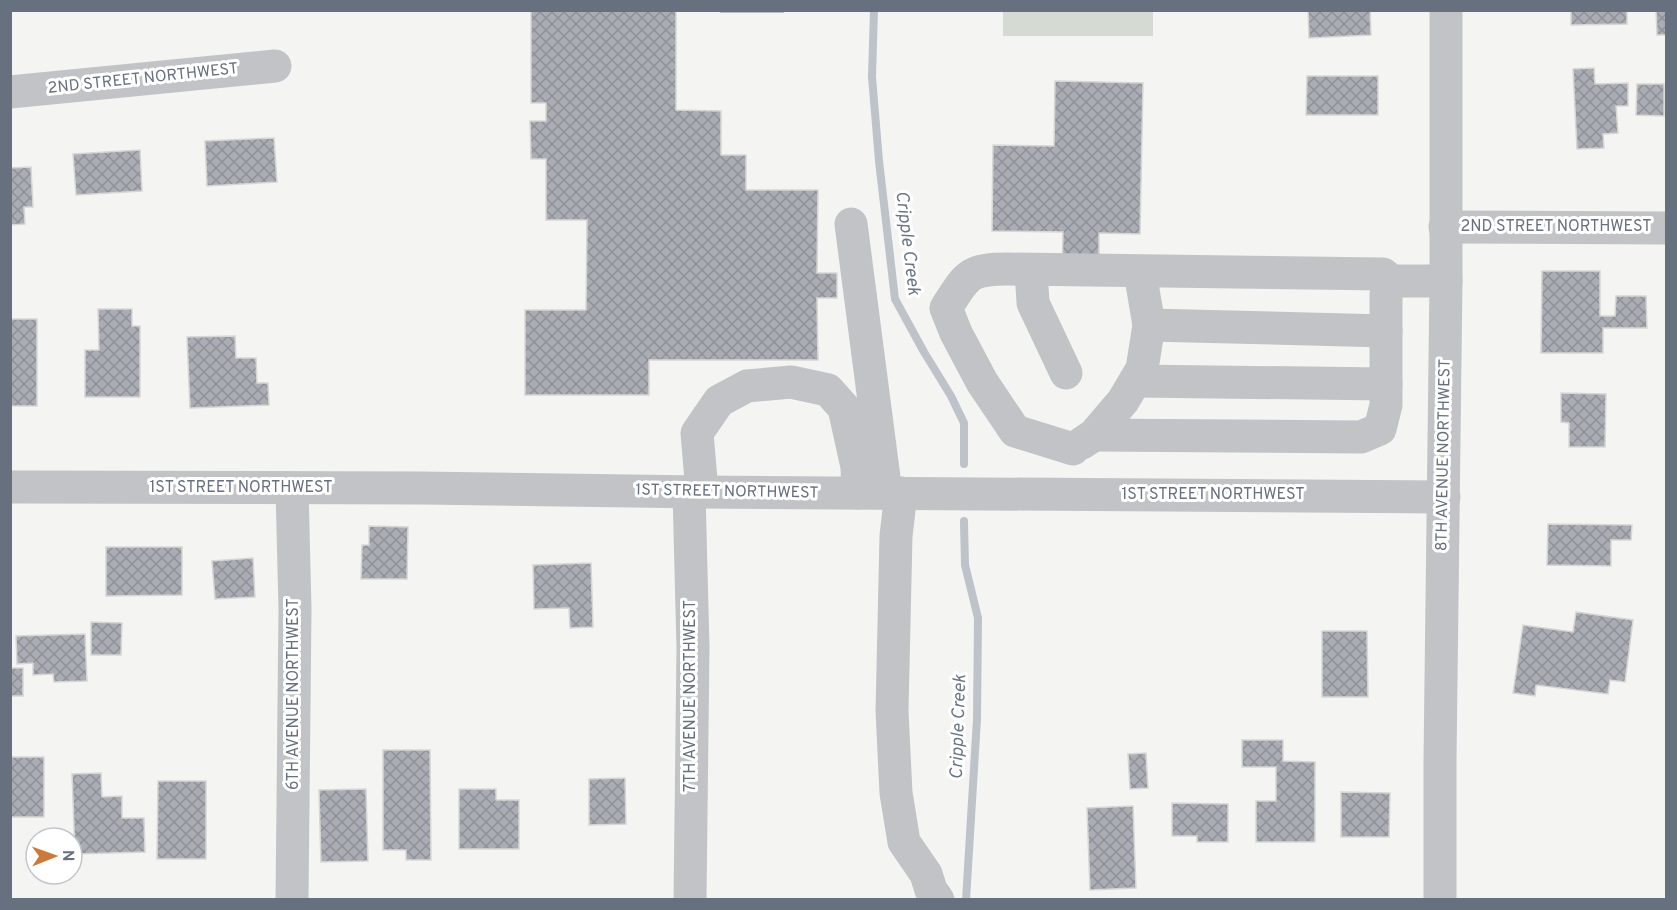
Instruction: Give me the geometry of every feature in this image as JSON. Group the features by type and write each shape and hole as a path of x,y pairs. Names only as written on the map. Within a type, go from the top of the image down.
{"street":[{"name":"8TH AVENUE NORTHWEST","path":"1440,900 1446,281 1446,10"},
{"name":"2ND STREET NORTHWEST","path":"10,92 275,66"},
{"path":"851,224 882,493 896,536 893,699 896,793 904,842 926,874 931,890 938,900"},
{"name":"2ND STREET NORTHWEST","path":"1445,227 1666,228"},
{"path":"1392,281 1386,294 1386,405 1380,429 1361,437 1083,442 1015,431 982,382 956,333 946,308 966,278 985,269 1383,274 1392,281 1446,281"},
{"path":"1031,270 1033,303 1066,373"},
{"path":"1071,494 1083,442 1123,401 1142,369 1149,325 1140,272"},
{"path":"1149,325 1386,331"},
{"name":"7TH AVENUE NORTHWEST","path":"690,900 697,433 719,401 747,386 791,381 828,390 844,408 857,467 882,493"},
{"path":"1135,381 1386,384"},
{"name":"1ST STREET NORTHWEST","path":"10,487 422,488 1444,497"},
{"name":"6TH AVENUE NORTHWEST","path":"292,489 295,609 292,900"}],"shaded area":[{"path":"720,10 784,10 784,13 720,13"},
{"path":"1003,11 1153,11 1153,36 1003,36"}],"building":[{"path":"531,10 676,11 676,110 721,111 721,155 746,155 746,190 818,190 817,273 837,273 837,298 817,298 818,360 649,360 649,395 525,395 525,310 586,310 587,220 546,220 546,159 531,159 530,121 546,121 546,103 531,103"},
{"path":"1308,10 1370,10 1371,35 1309,38"},
{"path":"1571,10 1627,10 1627,24 1571,25"},
{"path":"1656,10 1666,10 1666,35 1657,35"},
{"path":"1594,68 1595,84 1628,83 1628,106 1616,106 1618,133 1603,134 1604,148 1577,149 1573,69"},
{"path":"1307,76 1378,76 1378,115 1306,115"},
{"path":"1055,81 1143,83 1140,234 1099,233 1099,279 1062,278 1063,232 992,231 993,145 1054,146"},
{"path":"1637,84 1664,84 1664,116 1636,115"},
{"path":"274,138 277,182 207,186 205,141"},
{"path":"140,150 142,191 76,195 73,154"},
{"path":"31,167 33,207 24,207 25,224 10,225 10,168"},
{"path":"1542,271 1600,271 1600,316 1615,316 1616,296 1646,296 1647,328 1603,328 1603,353 1541,353"},
{"path":"98,309 132,309 132,326 140,326 140,397 85,397 85,350 99,350"},
{"path":"10,319 37,319 37,406 10,406"},
{"path":"235,336 236,358 256,358 257,383 268,383 269,405 190,408 187,337"},
{"path":"1561,393 1606,394 1605,447 1569,447 1569,423 1561,422"},
{"path":"1548,524 1632,525 1631,540 1611,540 1611,566 1547,565"},
{"path":"369,526 408,527 407,579 361,579 362,545 369,545"},
{"path":"106,547 182,547 182,595 106,596"},
{"path":"253,558 255,597 215,599 212,561"},
{"path":"591,563 593,627 570,628 569,608 534,609 533,565"},
{"path":"1576,612 1633,620 1625,682 1610,680 1608,694 1536,685 1535,696 1513,693 1523,625 1573,632"},
{"path":"91,622 122,623 121,655 91,655"},
{"path":"1322,631 1367,631 1368,697 1322,697"},
{"path":"85,634 87,681 54,682 53,674 33,675 33,663 17,664 16,636"},
{"path":"10,668 23,668 23,696 10,696"},
{"path":"1242,740 1283,740 1283,761 1315,762 1315,842 1256,842 1256,801 1276,801 1276,767 1242,767"},
{"path":"383,750 430,750 431,860 406,860 406,850 383,850"},
{"path":"1146,753 1148,788 1130,789 1128,754"},
{"path":"10,757 44,757 44,817 10,817"},
{"path":"101,773 102,797 122,796 122,818 144,818 145,852 84,854 84,826 74,826 72,774"},
{"path":"625,778 626,824 589,825 589,779"},
{"path":"158,781 206,781 206,859 157,859"},
{"path":"366,789 368,861 321,862 319,790"},
{"path":"459,789 496,789 496,800 519,800 519,849 459,849"},
{"path":"1341,792 1390,793 1389,837 1341,837"},
{"path":"1172,803 1228,804 1228,842 1197,842 1197,836 1172,836"},
{"path":"1133,806 1136,888 1090,890 1087,808"}],"waterway":[{"name":"Cripple Creek","path":"874,10 872,77 895,299 964,423 964,464"},
{"name":"Cripple Creek","path":"964,521 965,565 978,618 977,719 966,900"}]}
